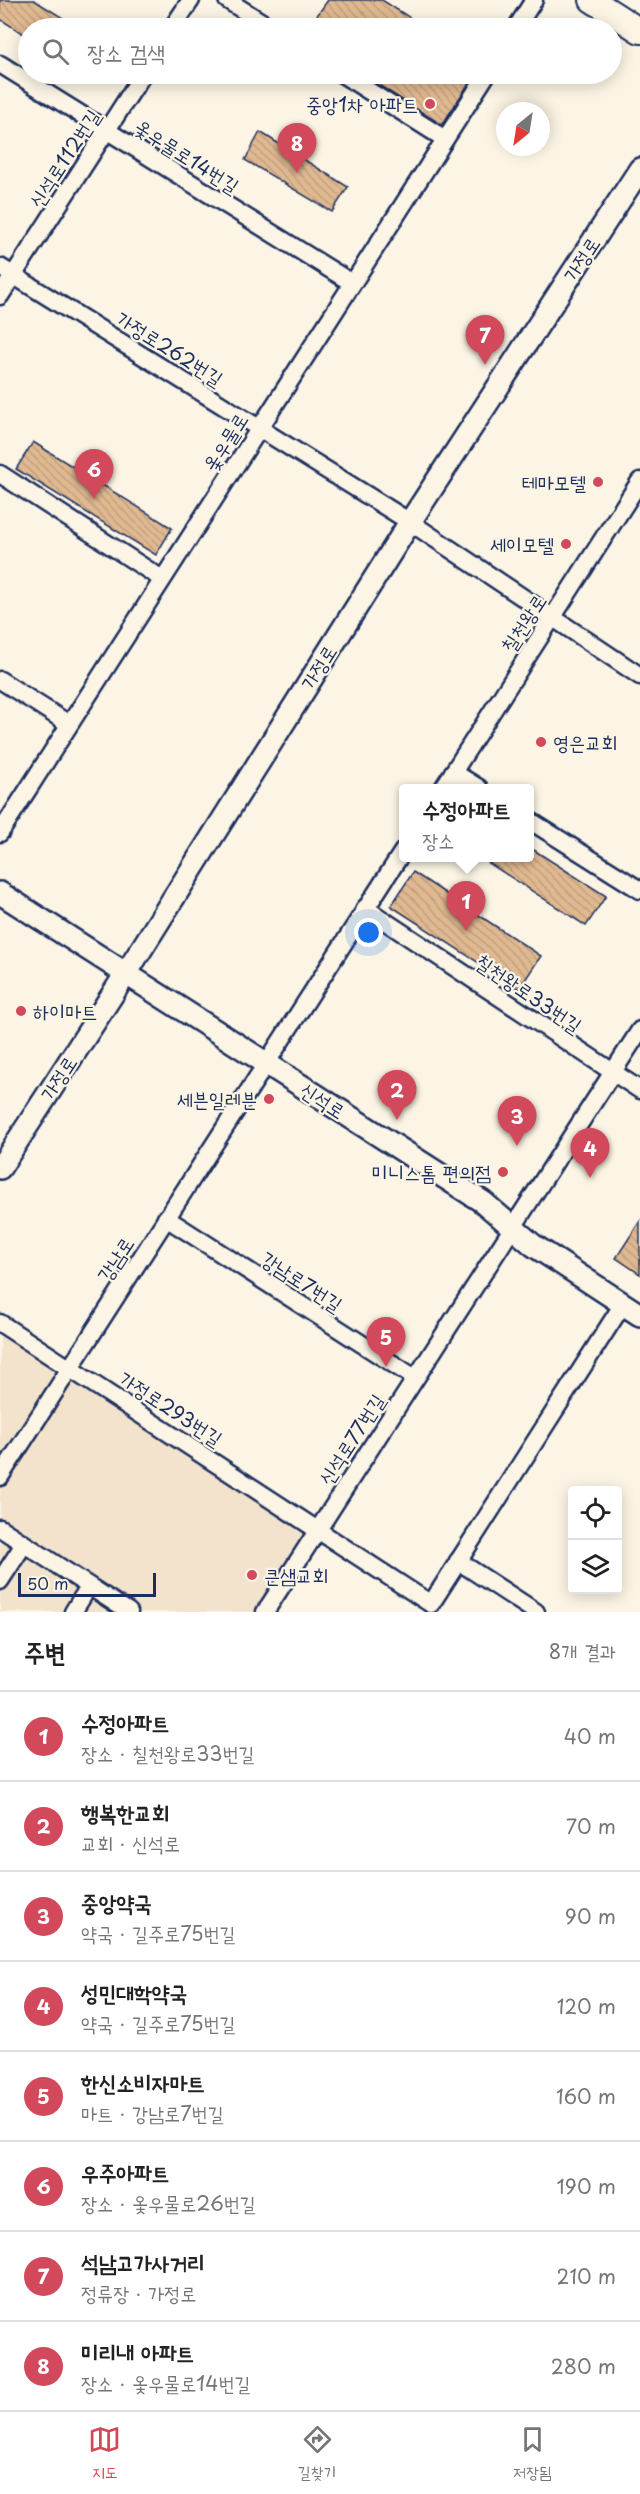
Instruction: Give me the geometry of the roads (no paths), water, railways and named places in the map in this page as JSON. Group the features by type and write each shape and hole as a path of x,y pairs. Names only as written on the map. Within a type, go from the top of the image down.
{"main road":[{"path":"592,0 620,18"},
{"path":"622,19 640,31"}],"street":[{"path":"179,18 191,0"},
{"path":"227,0 255,18"},
{"path":"522,18 534,0"},
{"name":"옻우물로14번길","path":"0,64 18,75"},
{"name":"옻우물로14번길","path":"32,84 352,283"},
{"name":"신석로112번길","path":"0,296 7,271 137,84"},
{"path":"358,84 445,139"},
{"name":"옻우물로","path":"0,833 481,84"},
{"name":"가정로","path":"0,1168 127,972 410,522 640,169"},
{"name":"가정로262번길","path":"7,271 410,522 640,676"},
{"path":"0,474 162,579"},
{"name":"칠천왕로","path":"446,784 640,481"},
{"path":"0,680 69,724"},
{"path":"453,772 471,784"},
{"path":"534,823 640,890"},
{"path":"266,1063 399,857"},
{"name":"신석로","path":"0,893 127,972 483,1203 532,1245 632,1309"},
{"name":"칠천왕로33번길","path":"365,909 640,1090"},
{"name":"신석로77번길","path":"265,1612 640,1030"},
{"name":"강남로","path":"0,1477 266,1063"},
{"name":"강남로7번길","path":"166,1218 415,1378"},
{"path":"433,1609 458,1561 632,1309"},
{"name":"가정로293번길","path":"0,1323 319,1529 433,1609"},
{"path":"0,1528 129,1612"},
{"path":"0,1581 24,1544"},
{"path":"458,1561 536,1612"},
{"path":"73,1612 83,1596"}],"place":[{"name":"중앙1차 아파트","path":"430,104"},
{"name":"미리내 아파트","path":"297,173"},
{"name":"석남고가사거리","path":"485,365"},
{"name":"테마모텔","path":"598,482"},
{"name":"우주아파트","path":"94,499"},
{"name":"세이모텔","path":"566,544"},
{"name":"영은교회","path":"541,742"},
{"name":"수정아파트","path":"466,931"},
{"name":"하이마트","path":"21,1011"},
{"name":"세븐일레븐","path":"269,1099"},
{"name":"행복한교회","path":"397,1120"},
{"name":"중앙약국","path":"517,1146"},
{"name":"미니스톰 편의점","path":"503,1172"},
{"name":"성민대학약국","path":"590,1178"},
{"name":"한신소비자마트","path":"386,1367"},
{"name":"큰샘교회","path":"252,1575"}]}
